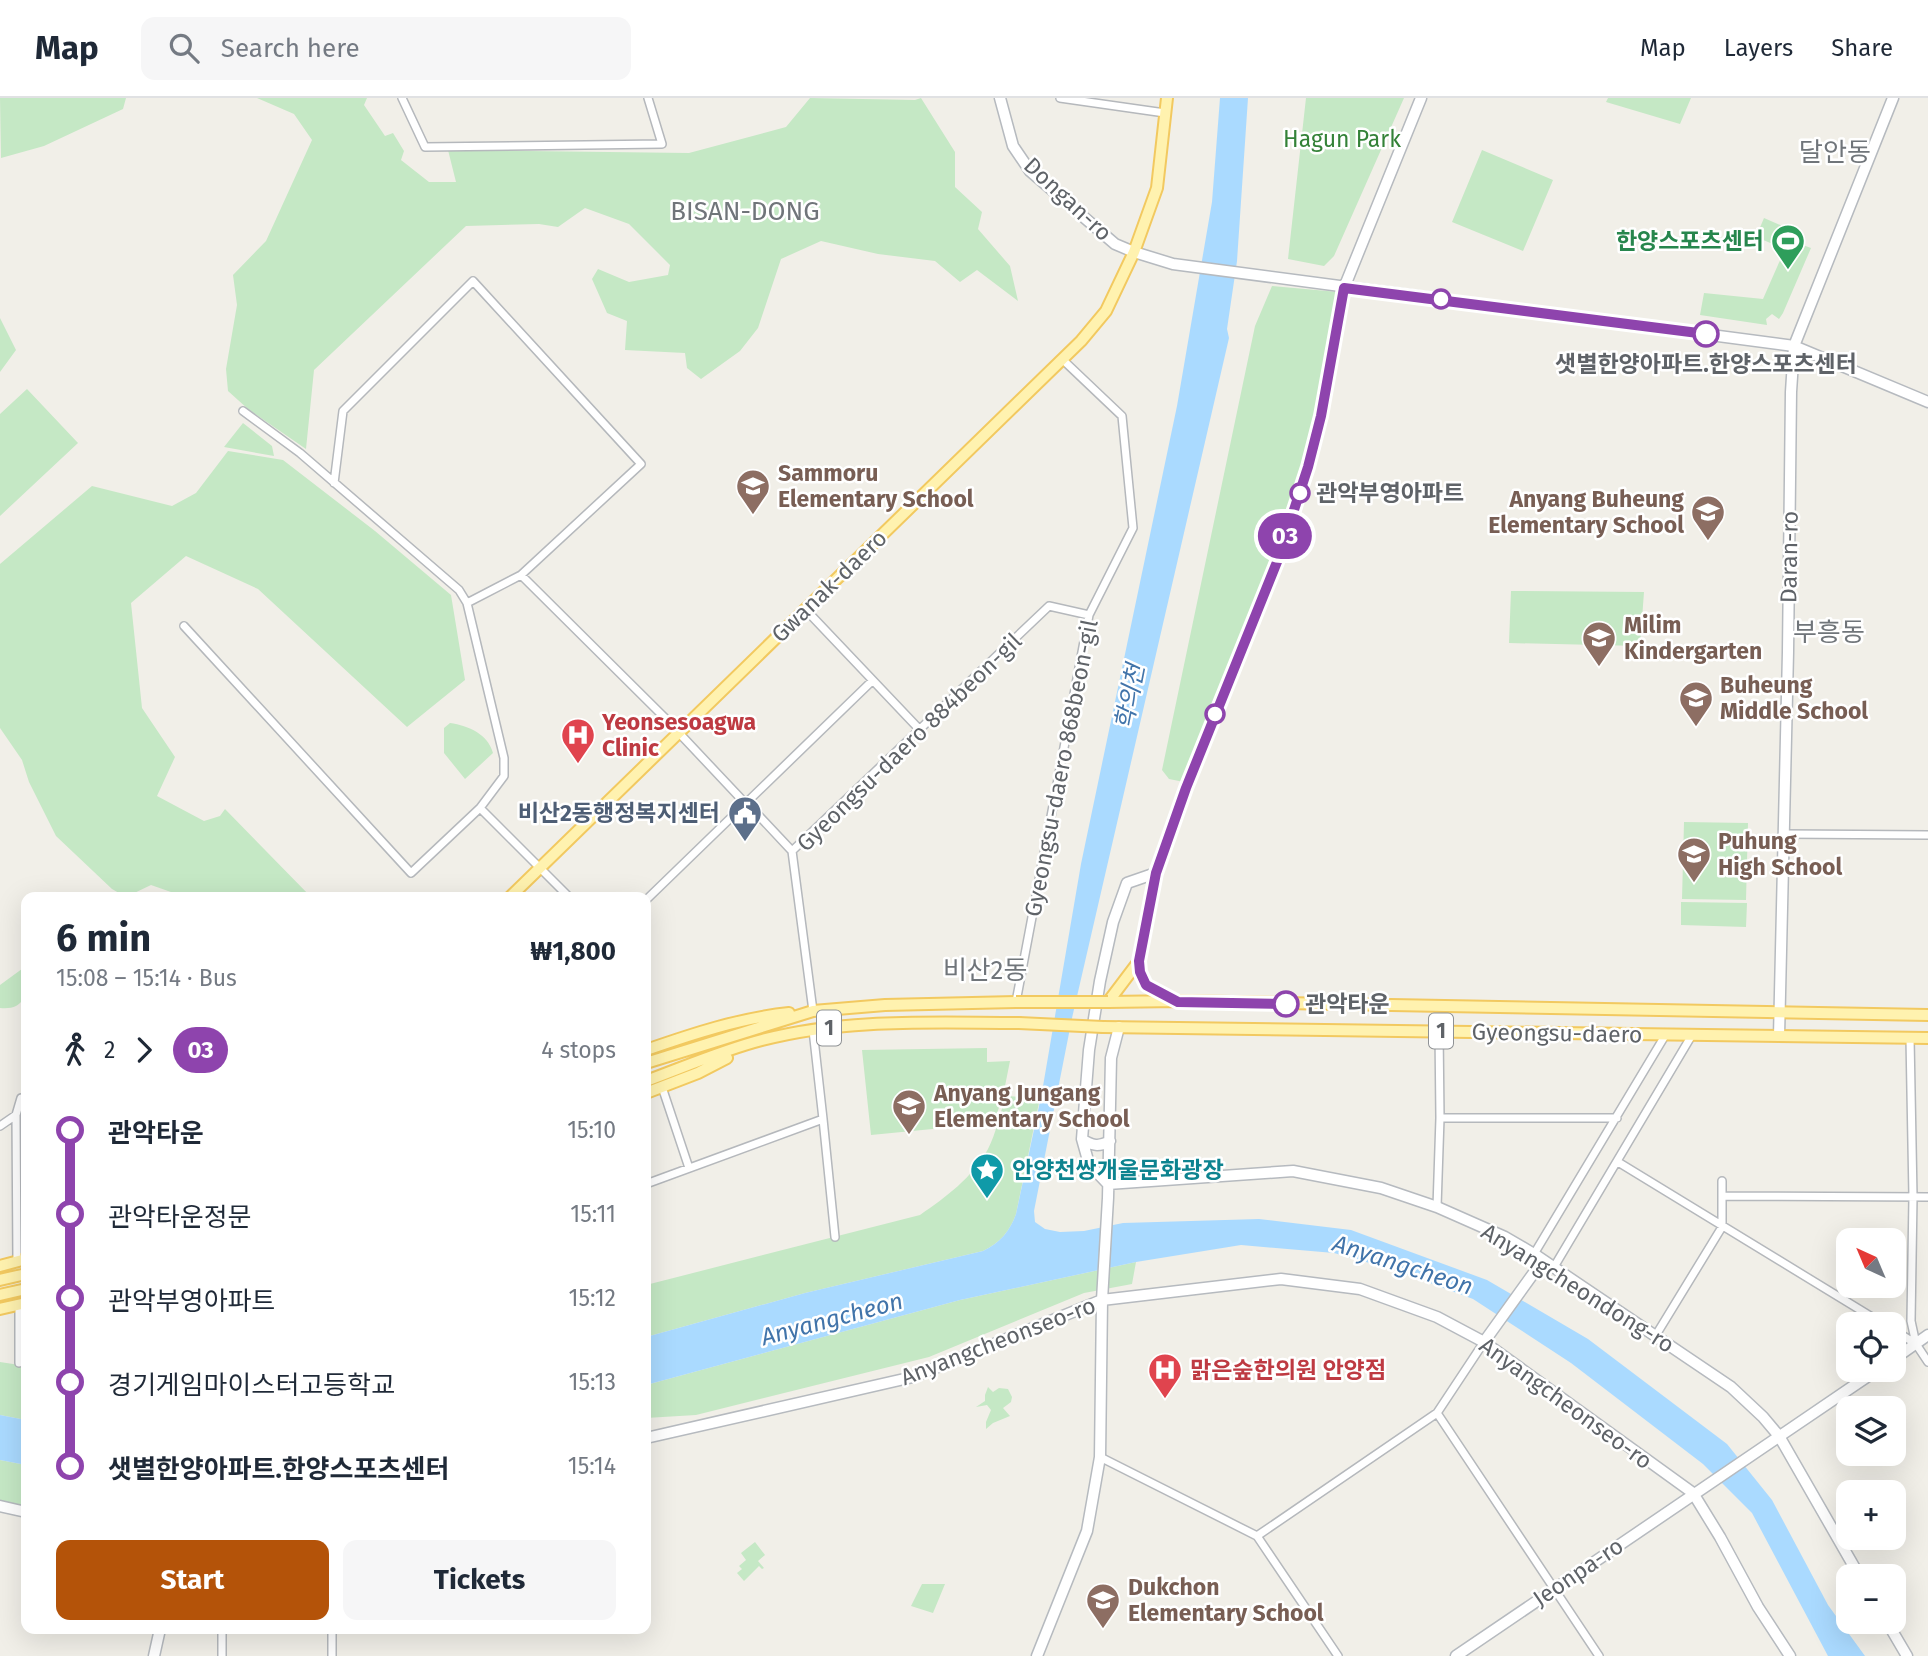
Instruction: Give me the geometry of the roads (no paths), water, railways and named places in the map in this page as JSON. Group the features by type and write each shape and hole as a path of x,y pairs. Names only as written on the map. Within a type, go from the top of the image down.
{"main road":[{"name":"Gwanak-daero","path":"515,892 1081,341 1106,311 1134,252 1157,188 1167,98"},
{"path":"1139,961 1140,972 1146,985 1178,1002"},
{"path":"1108,1003 1139,961"},
{"name":"Gyeongsu-daero","path":"1108,1003 1178,1002 1928,1016"},
{"name":"1","path":"651,1061 813,1011 885,1005 1108,1003"},
{"path":"651,1045 766,1015 813,1011"},
{"name":"Gyeongsu-daero","path":"813,1030 885,1024 1019,1023 1102,1027 1928,1038"},
{"name":"1","path":"651,1078 762,1040 813,1030"},
{"path":"651,1091 698,1073 762,1040"},
{"path":"0,1266 21,1261"},
{"path":"0,1280 21,1275"},
{"path":"0,1295 21,1290"},
{"path":"0,1309 21,1304"}],"street":[{"path":"402,98 425,147 662,144 648,98"},
{"name":"Dongan-ro","path":"1000,98 1013,146 1030,171 1115,244 1173,264 1344,288"},
{"path":"1060,98 1165,113"},
{"path":"1139,961 1156,873 1186,788 1277,562 1300,492 1321,416 1344,288 1421,98"},
{"name":"Daran-ro","path":"1779,1036 1794,346 1893,98"},
{"path":"334,483 343,411 473,281 641,464 521,575 467,603"},
{"path":"1344,288 1440,298 1794,346 1928,402"},
{"name":"Gyeongsu-daero 868beon-gil","path":"1016,1002 1089,615 1133,528 1122,416 1062,359"},
{"path":"184,626 411,873 480,808 504,776 504,758 467,603 459,590 300,453 243,411"},
{"path":"521,575 664,717 792,851"},
{"name":"Gyeongsu-daero 884beon-gil","path":"813,1011 792,851 1049,606 1089,615"},
{"path":"806,610 920,730"},
{"path":"651,895 872,681"},
{"path":"480,808 564,892"},
{"path":"1784,834 1928,835"},
{"path":"1108,1184 1089,1164 1082,1139 1089,1049 1113,922 1127,883 1156,873"},
{"path":"1037,1656 1087,1531 1100,1457 1102,1300 1108,1198 1111,1059 1119,1027"},
{"path":"813,1030 835,1237"},
{"path":"1437,1207 1439,1031"},
{"path":"1257,1536 1437,1413 1538,1257 1666,1034"},
{"path":"1554,1267 1692,1035"},
{"path":"1910,1038 1913,1197 1911,1321 1916,1343 1928,1362"},
{"path":"662,1087 690,1168"},
{"path":"21,1098 16,1115 21,1237"},
{"path":"0,1126 16,1115"},
{"path":"1440,1118 1617,1118"},
{"path":"651,1182 823,1119"},
{"path":"1082,1139 1092,1145 1110,1140"},
{"path":"1618,1162 1863,1312"},
{"name":"Anyangcheondong-ro","path":"1108,1184 1293,1171 1381,1188 1437,1207 1505,1237 1554,1267 1731,1387 1763,1417 1852,1564"},
{"path":"1656,1335 1722,1227 1721,1181"},
{"path":"1721,1196 1928,1197"},
{"name":"Anyangcheonseo-ro","path":"651,1437 913,1377 1102,1300 1281,1279 1360,1289 1437,1317 1484,1342 1696,1491 1758,1607 1790,1656"},
{"path":"19,1363 21,1334"},
{"path":"1906,1350 1928,1335"},
{"path":"1906,1337 1916,1343"},
{"path":"1774,1439 1859,1382"},
{"path":"1437,1413 1599,1656"},
{"name":"Jeonpa-ro","path":"1455,1656 1774,1439"},
{"path":"1100,1457 1257,1536 1338,1656"},
{"path":"0,1506 21,1511"},
{"path":"154,1656 159,1634"},
{"path":"222,1634 222,1656"},
{"path":"332,1634 332,1656"},
{"path":"1894,1634 1908,1656"}],"water":[{"path":"1220,98 1248,98 1237,261 1227,329 1229,338 1072,1018 1034,1211 1035,1222 1045,1229 1060,1232 1084,1231 1123,1223 1259,1219 1351,1230 1487,1280 1588,1339 1727,1444 1772,1500 1836,1616 1836,1634 1849,1634 1865,1656 1828,1656 1752,1513 1703,1464 1571,1363 1473,1299 1398,1271 1334,1253 1241,1245 1136,1262 960,1300 651,1384 651,1336 805,1293 983,1251 999,1240 1014,1220 1042,1092 1081,864 1177,406 1212,202"},
{"path":"0,1415 21,1419 21,1464 0,1460"}],"place":[{"name":"한양스포츠센터","path":"1788,271"},
{"name":"샛별한양아파트.한양스포츠센터","path":"1706,334"},
{"name":"관악부영아파트","path":"1300,493"},
{"name":"Sammoru Elementary School","path":"753,516"},
{"name":"Anyang Buheung Elementary School","path":"1708,542"},
{"name":"Milim Kindergarten","path":"1599,668"},
{"name":"Buheung Middle School","path":"1696,728"},
{"name":"Yeonsesoagwa Clinic","path":"578,765"},
{"name":"비산2동행정복지센터","path":"745,843"},
{"name":"Puhung High School","path":"1694,884"},
{"name":"관악타운","path":"1286,1004"},
{"name":"Anyang Jungang Elementary School","path":"909,1136"},
{"name":"안양천쌍개울문화광장","path":"987,1200"},
{"name":"맑은숲한의원 안양점","path":"1165,1400"},
{"name":"Dukchon Elementary School","path":"1103,1630"}],"district":[{"name":"달안동","path":"1835,152"},
{"name":"BISAN-DONG","path":"745,211"},
{"name":"부흥동","path":"1829,632"},
{"name":"비산2동","path":"985,970"}],"park label":[{"name":"Hagun Park","path":"1342,139"}],"water label":[{"name":"학의천","path":"1130,697"},
{"name":"Anyangcheon","path":"1403,1265"},
{"name":"Anyangcheon","path":"832,1319"}]}
